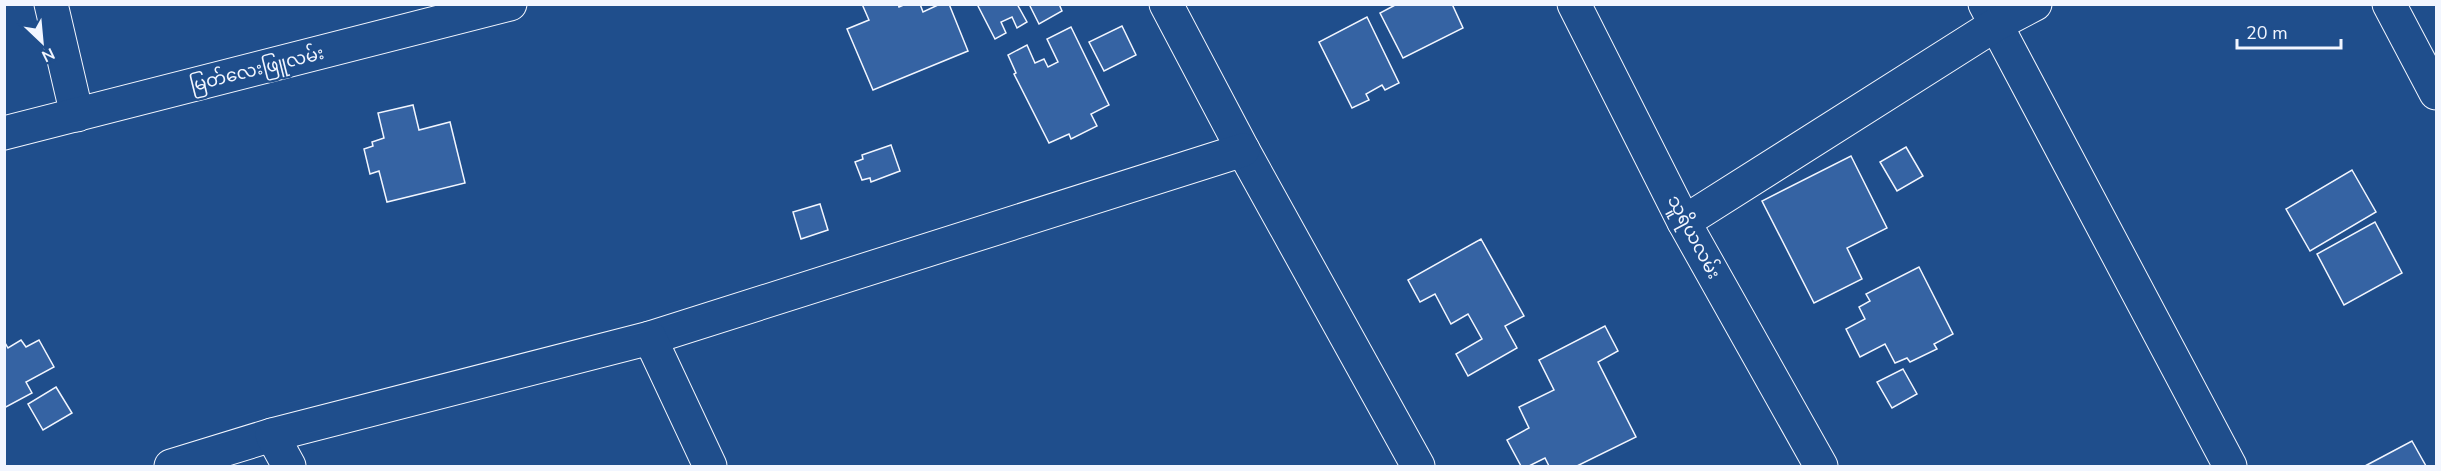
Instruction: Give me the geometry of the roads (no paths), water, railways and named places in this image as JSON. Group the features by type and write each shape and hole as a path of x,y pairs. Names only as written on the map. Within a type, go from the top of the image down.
{"street":[{"path":"51,4 77,115"},
{"name":"မြတ်လေးဖြူလမ်း","path":"4,133 510,4"},
{"path":"1166,4 1242,150 1418,466"},
{"name":"သူရိယလမ်း","path":"1574,4 1684,222 1821,466"},
{"path":"1684,222 1990,15 2035,4"},
{"path":"2389,4 2436,93"},
{"path":"1990,15 2230,466"},
{"path":"171,466 272,435 650,338 1242,150"},
{"path":"650,338 711,466"},
{"path":"272,435 289,466"}]}
